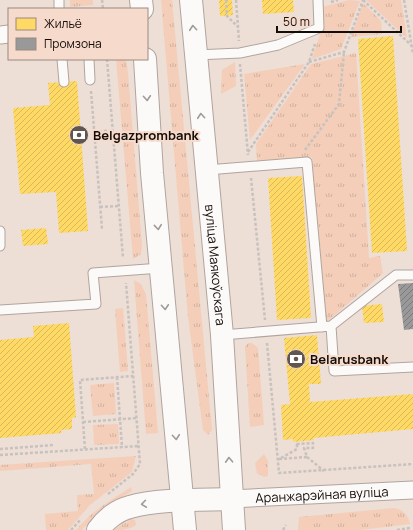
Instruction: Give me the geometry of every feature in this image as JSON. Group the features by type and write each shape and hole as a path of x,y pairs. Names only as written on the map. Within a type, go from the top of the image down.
{"main road":[{"name":"вуліца Маякоўскага","path":"191,0 222,335 234,530"},
{"path":"145,60 152,174 162,268 185,530"},
{"path":"91,523 130,507 183,501 231,499"}],"street":[{"name":"Аранжарэйная вуліца","path":"231,499 413,490"}],"lane":[{"path":"196,55 240,53 278,44 319,28 318,0"},
{"path":"62,60 64,82"},
{"path":"89,60 90,80"},
{"path":"206,170 307,162 326,327 334,372 413,367"},
{"path":"0,231 0,246"},
{"path":"0,310 96,304 93,273 162,268"},
{"path":"222,335 326,327 396,275 413,274"}],"path":[{"path":"226,0 227,16 238,26"},
{"path":"236,0 249,166 266,331 275,444 279,459 279,473 413,464"},
{"path":"310,143 339,104 344,52 363,0 411,45"},
{"path":"404,0 413,54"},
{"path":"248,152 309,62 319,28"},
{"path":"309,62 344,52"},
{"path":"104,497 133,474 140,464 107,60"},
{"path":"90,80 102,229"},
{"path":"94,132 113,130"},
{"path":"100,206 119,206"},
{"path":"85,450 80,380 133,376"},
{"path":"117,377 122,447"},
{"path":"83,422 137,418"},
{"path":"279,459 297,449 297,443 312,443 313,448 304,448 308,457 324,471"},
{"path":"0,449 54,445"},
{"path":"41,446 42,452"},
{"path":"0,455 139,446"},
{"path":"279,459 308,457"},
{"path":"71,530 91,523"},
{"path":"282,530 286,525 287,530"},
{"path":"396,530 410,528"}],"green space":[{"path":"70,0 93,0 93,5 70,7"},
{"path":"161,0 172,0 212,430 208,435 203,430 188,317"},
{"path":"349,0 360,1 341,49 312,59 322,28 322,7"},
{"path":"366,0 401,0 407,38"},
{"path":"363,3 381,21 382,34 351,37"},
{"path":"356,53 369,258 380,256 383,273 328,321 324,321 312,157 257,161 256,144 311,64"},
{"path":"116,60 126,60 128,73 142,246 141,254 133,259"},
{"path":"235,62 236,86 221,94 222,70"},
{"path":"305,64 250,140 244,74"},
{"path":"134,280 141,284 146,294 158,433 146,434"},
{"path":"123,308 128,371 120,372 115,309"},
{"path":"248,343 252,343 258,348 264,425 250,427 245,347"},
{"path":"114,383 116,414 93,416 90,385"},
{"path":"118,424 119,444 94,445 93,425"},
{"path":"264,454 268,461 268,476 264,477 257,473 255,463"},
{"path":"136,456 132,472 90,505 68,530 46,530 45,514 78,511 77,495 94,494 91,464 0,471 0,465"},
{"path":"131,487 132,491 97,513 82,530 76,530 95,511"},
{"path":"394,508 405,513 410,524 360,530 298,530 299,517"},
{"path":"132,519 135,520 136,525 130,528 113,530"}],"building: Жильё":[{"path":"219,0 232,0 233,15 220,16"},
{"path":"262,0 293,0 294,12 263,14"},
{"path":"393,36 407,251 372,253 358,39"},
{"path":"77,81 88,231 59,233 56,192 20,194 13,108 50,105 48,83"},
{"path":"302,176 311,318 277,320 268,178"},
{"path":"46,228 48,244 23,246 21,230"},
{"path":"382,304 384,322 364,323 362,306"},
{"path":"69,323 76,417 72,418 72,429 61,430 62,433 0,438 0,340 34,337 33,326"},
{"path":"317,335 321,384 309,384 310,402 413,394 413,429 313,438 314,440 293,442 293,439 283,440 281,405 290,404 284,338"}],"building: Промзона":[{"path":"413,283 413,329 404,330 398,284"}],"place":[{"name":"Belgazprombank","path":"79,135"},
{"name":"Belarusbank","path":"296,359"}]}
